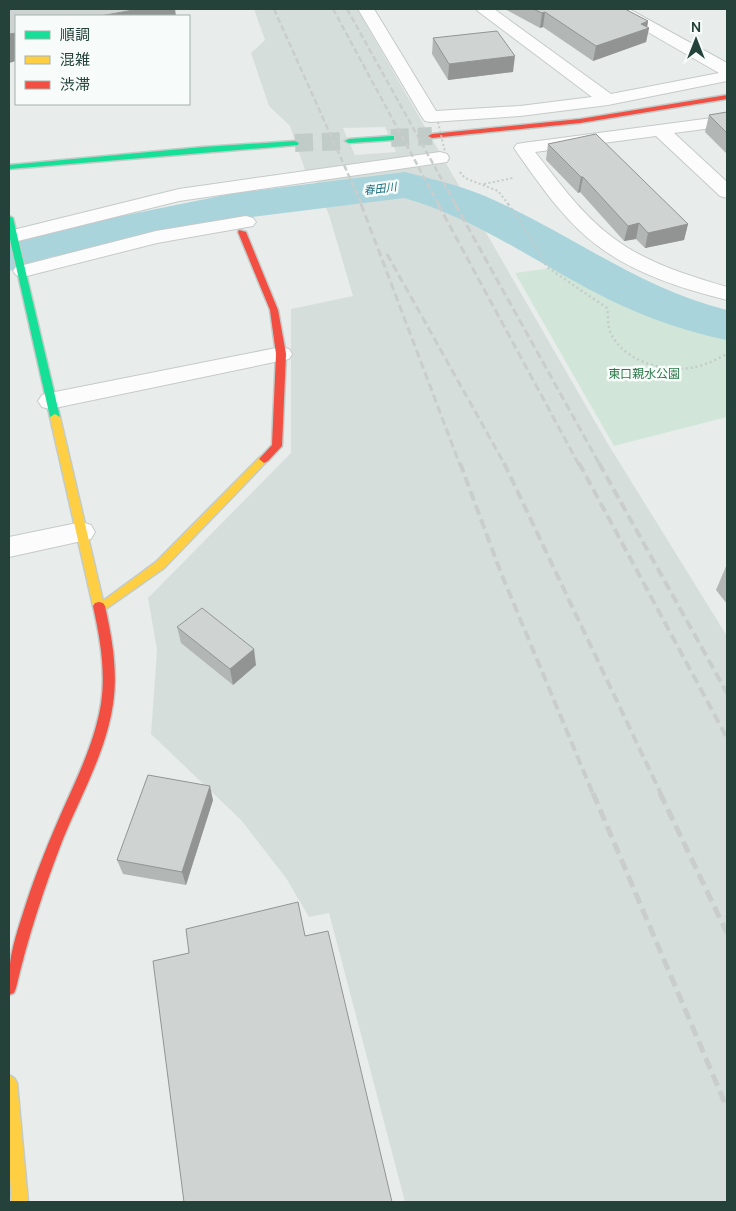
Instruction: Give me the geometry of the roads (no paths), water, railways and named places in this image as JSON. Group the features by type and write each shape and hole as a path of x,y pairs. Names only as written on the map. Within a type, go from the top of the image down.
{"street":[{"path":"366,9 431,117 520,111 608,100 727,76"},
{"path":"484,9 608,100"},
{"path":"618,9 727,70"},
{"path":"432,136 581,122 632,115 727,97"},
{"path":"727,120 661,131 523,148 585,224 605,242 639,262 692,284 727,294"},
{"path":"661,131 727,192"},
{"path":"350,141 391,138"},
{"path":"9,167 203,149 295,143"},
{"path":"9,988 12,955 34,894 92,756 107,703 108,658 100,609 50,401 22,269 12,237 179,195 442,155"},
{"path":"22,269 156,237 244,227 274,310 281,354 278,446 160,565 100,609"},
{"path":"50,401 281,354"},
{"path":"9,547 82,532"},
{"path":"9,1083 20,1202"}],"waterway":[{"name":"春田川","path":"9,257 39,246 235,206 405,185 442,195 480,210 639,295 698,318 727,325"}],"tunnel":[{"path":"391,138 432,136"},
{"path":"295,143 349,141"}],"railway":[{"path":"274,9 362,205"},
{"path":"333,9 439,205"},
{"path":"347,9 456,205"},
{"path":"361,204 460,465"},
{"path":"438,204 579,465"},
{"path":"455,204 600,465"},
{"path":"387,254 505,464"},
{"path":"460,463 501,573 593,794"},
{"path":"579,463 727,738"},
{"path":"599,463 727,693"},
{"path":"505,464 661,794"},
{"path":"593,793 727,1108"},
{"path":"660,793 727,933"}],"park label":[{"name":"東口親水公園","path":"644,373"}]}
